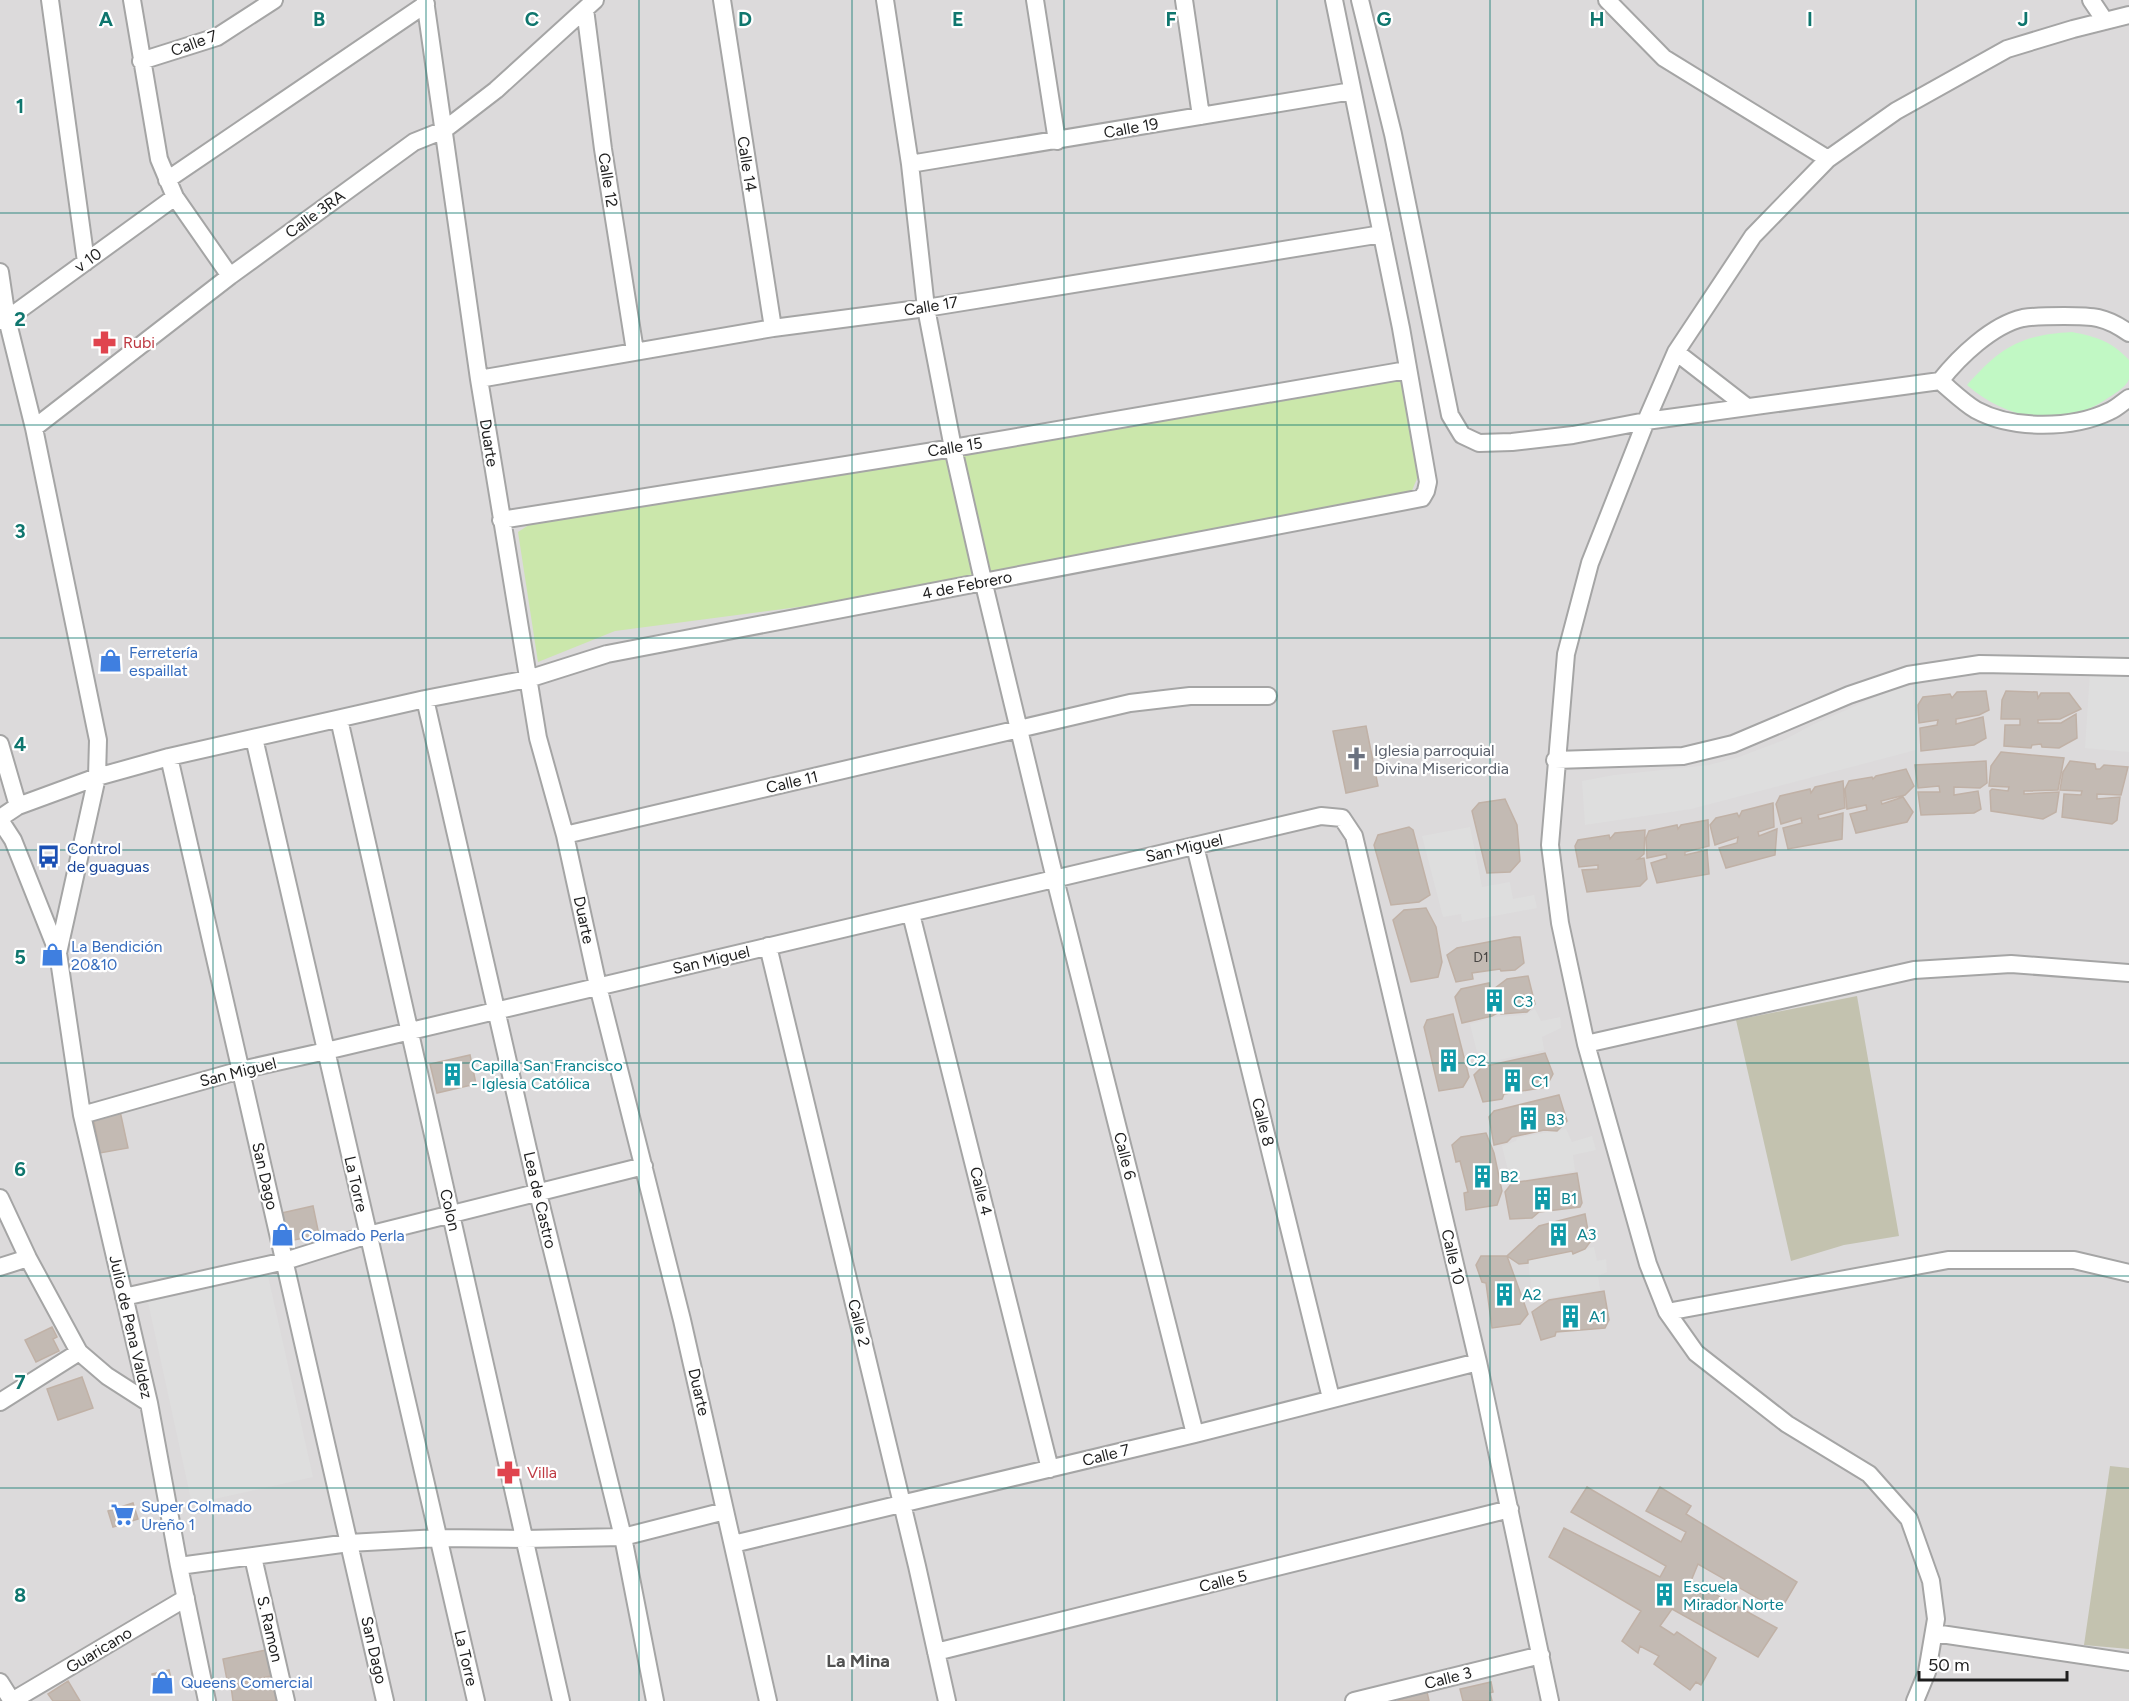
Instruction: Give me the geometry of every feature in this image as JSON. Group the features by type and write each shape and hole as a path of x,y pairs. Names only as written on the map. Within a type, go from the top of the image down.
{"street":[{"path":"50,0 86,262"},
{"path":"132,0 159,159 175,198 230,276"},
{"name":"Calle 7","path":"141,62 216,37 274,0"},
{"name":"Calle 14","path":"722,0 773,328"},
{"name":"Calle 6","path":"885,0 910,164 926,308 953,448 1055,879 1195,1434"},
{"path":"1035,0 1058,141"},
{"path":"1184,0 1201,116"},
{"path":"1334,0 1407,370"},
{"path":"1360,0 1393,134 1450,415 1462,435 1479,443 1512,442 1573,435 1646,421 1940,381 1955,362 1987,335 2022,318 2092,316 2115,323 2129,333"},
{"path":"1606,0 1664,58 1828,159"},
{"path":"2091,0 2104,21"},
{"path":"167,180 425,2"},
{"name":"Duarte","path":"425,2 479,379 538,738 565,835 598,986 682,1320 768,1701"},
{"name":"Calle 3RA","path":"34,428 230,276 414,142 444,130 496,90 590,5"},
{"name":"Calle 12","path":"590,5 603,149 635,351"},
{"path":"1915,1701 1927,1672 1936,1619 1931,1581 1909,1519 1869,1474 1787,1424 1695,1353 1667,1312 1648,1264 1586,1044 1560,923 1550,845 1555,760 1566,654 1590,563 1676,352 1753,236 1828,159 1896,111 2007,50 2129,15"},
{"name":"Calle 19","path":"910,164 1352,91"},
{"name":"v 10","path":"3,320 175,198"},
{"name":"Calle 17","path":"479,379 773,328 926,308 1382,234"},
{"name":"Julio de Pena Valdez","path":"0,272 3,320 34,428 98,740 97,777 57,953"},
{"path":"1676,352 1747,407"},
{"name":"Calle 15","path":"501,520 953,448 1407,370"},
{"name":"4 de Febrero","path":"0,819 18,806 97,777 169,757 425,699 528,679 607,654 1422,498 1428,482 1407,370"},
{"path":"1940,381 1977,410 1990,416 2035,426 2084,419 2110,411 2129,398"},
{"path":"1555,760 1683,756 1733,744 1849,695 1908,675 1980,664 2129,667"},
{"name":"Calle 11","path":"565,835 1130,703 1190,696 1268,696"},
{"name":"Lea de Castro","path":"425,699 538,1193 623,1537 656,1701"},
{"name":"Colon","path":"339,718 561,1701"},
{"name":"La Torre","path":"254,738 476,1701"},
{"path":"0,744 18,806"},
{"name":"San Dago","path":"169,757 386,1701"},
{"name":"San Miguel","path":"82,1115 241,1070 1321,816 1342,818"},
{"name":"Calle 10","path":"1342,818 1354,836 1478,1362 1550,1701"},
{"name":"Julio de Pena Valdez","path":"0,819 13,840 57,953 82,1115 149,1403 207,1701"},
{"name":"Calle 8","path":"1195,846 1331,1398"},
{"name":"Calle 4","path":"911,914 1050,1469"},
{"name":"Calle 2","path":"768,946 948,1701"},
{"path":"1586,1044 1914,970 2011,964 2129,973"},
{"path":"124,1297 285,1261 368,1235 644,1166"},
{"path":"0,1198 28,1258 79,1352 107,1376 149,1403"},
{"path":"0,1267 28,1258"},
{"path":"1667,1312 1948,1260 2074,1260 2129,1273"},
{"path":"0,1402 79,1352"},
{"name":"Calle 7","path":"733,1544 1195,1434 1478,1362"},
{"name":"Calle 5","path":"936,1652 1510,1509"},
{"path":"179,1566 349,1543 438,1538 623,1537 725,1511"},
{"name":"S. Ramon","path":"253,1557 286,1701"},
{"name":"Guaricano","path":"12,1701 186,1598"},
{"path":"1934,1633 2129,1662"},
{"name":"Calle 3","path":"1354,1701 1541,1655"},
{"path":"0,1682 12,1701"}],"shaded area":[{"path":"0,0 2129,0 2129,1701 0,1701"},
{"path":"2090,672 2129,677 2129,752 2085,748"},
{"path":"1913,685 1916,750 1691,809 1585,825 1582,781 1614,775 1709,765 1739,757 1784,740 1814,724 1894,689"},
{"path":"1470,827 1482,887 1510,882 1513,899 1534,895 1537,908 1462,922 1461,914 1443,917 1422,836"},
{"path":"1857,996 1899,1236 1844,1245 1791,1261 1736,1020"},
{"path":"1535,1009 1541,1021 1560,1017 1561,1028 1542,1037 1544,1050 1480,1064 1470,1024 1496,1017 1525,1015"},
{"path":"1566,1129 1572,1142 1592,1136 1596,1150 1573,1155 1575,1171 1511,1182 1502,1146 1516,1141 1517,1138"},
{"path":"1594,1247 1597,1261 1606,1259 1607,1272 1598,1276 1600,1290 1549,1298 1533,1303 1528,1260"},
{"path":"268,1276 313,1477 192,1504 148,1302"},
{"path":"2110,1466 2129,1468 2129,1649 2084,1645"}],"green space":[{"path":"2072,332 2103,341 2116,348 2129,360 2129,379 2125,385 2105,400 2070,415 2033,416 2016,413 1999,406 1982,397 1967,385 1990,361 2013,345 2038,336"},
{"path":"1400,372 1424,462 1408,500 982,576 953,448"},
{"path":"943,448 975,584 615,631 538,662 518,532 549,512"}],"building":[{"path":"1986,691 1989,710 1979,715 1956,719 1956,724 1983,717 1986,738 1974,745 1921,751 1920,728 1937,725 1938,720 1919,723 1918,705 1923,697 1950,694 1952,698 1957,692"},
{"path":"2006,691 2037,692 2038,698 2041,693 2069,693 2081,709 2060,719 2038,720 2038,723 2061,723 2076,714 2077,738 2059,748 2042,747 2041,744 2032,745 2031,748 2004,746 2005,725 2020,725 2020,719 2001,719 2002,700"},
{"name":"Iglesia parroquial Divina Misericordia","path":"1366,726 1378,786 1346,793 1333,731"},
{"path":"2001,752 2064,758 2058,790 2024,791 2024,794 2059,792 2056,812 2043,819 1991,811 1990,791 1992,789 2008,791 2009,787 1989,786 1991,766"},
{"path":"1986,761 1987,783 1980,788 1954,787 1954,795 1978,791 1981,809 1974,813 1921,815 1918,792 1940,792 1939,786 1918,788 1915,765"},
{"path":"2070,761 2095,764 2096,769 2104,765 2128,767 2121,795 2097,794 2097,799 2120,797 2117,820 2112,824 2062,817 2064,794 2081,795 2082,791 2060,790 2063,772"},
{"path":"1906,769 1914,786 1905,795 1881,801 1882,804 1903,797 1913,812 1907,822 1856,833 1850,814 1867,810 1866,805 1847,809 1845,789 1849,781 1872,777 1873,779 1876,776"},
{"path":"1843,781 1845,808 1818,815 1819,819 1843,813 1842,839 1788,849 1783,828 1802,823 1801,818 1781,824 1776,804 1780,796 1810,789 1811,793 1815,787"},
{"path":"1505,799 1517,825 1520,861 1510,872 1487,873 1472,811 1479,803"},
{"path":"1773,803 1774,827 1758,832 1759,836 1777,829 1775,855 1726,868 1719,848 1737,843 1738,837 1715,845 1710,825 1716,818 1737,813 1739,817 1742,811"},
{"path":"1708,820 1709,846 1685,852 1685,855 1707,850 1709,874 1657,883 1651,863 1667,858 1666,854 1647,858 1646,838 1649,831 1677,825 1678,829 1681,825"},
{"path":"1409,827 1413,830 1430,895 1419,902 1391,905 1374,845 1378,835"},
{"path":"1645,830 1644,854 1638,859 1644,858 1647,879 1640,886 1587,892 1582,870 1598,869 1598,865 1579,867 1575,846 1578,840 1609,835 1610,839 1615,833"},
{"path":"1426,908 1436,927 1442,962 1438,977 1411,982 1393,920 1404,910"},
{"path":"1520,937 1524,963 1515,970 1501,971 1500,969 1472,973 1473,979 1456,982 1447,955 1457,948"},
{"name":"C3","path":"1528,976 1535,1004 1527,1012 1501,1014 1499,1012 1492,1016 1462,1023 1455,997 1461,989 1489,983 1490,989 1507,979"},
{"name":"C2","path":"1453,1014 1469,1077 1463,1087 1439,1091 1424,1027 1427,1020"},
{"name":"C1","path":"1545,1053 1553,1074 1546,1087 1504,1094 1502,1099 1483,1102 1474,1075 1482,1067"},
{"name":"Capilla San Francisco - Iglesia Católica","path":"470,1055 476,1084 437,1093 430,1064"},
{"name":"B3","path":"1559,1095 1567,1121 1557,1131 1544,1130 1512,1137 1507,1142 1494,1145 1489,1117 1494,1111"},
{"path":"120,1111 128,1148 100,1153 93,1116"},
{"name":"B2","path":"1486,1133 1494,1153 1502,1191 1497,1205 1466,1210 1464,1193 1468,1192 1460,1161 1456,1162 1452,1145 1461,1137"},
{"name":"B1","path":"1577,1173 1582,1203 1580,1207 1539,1212 1532,1218 1510,1219 1505,1192 1512,1183"},
{"path":"313,1206 319,1235 289,1241 282,1236 277,1214"},
{"name":"A3","path":"1585,1214 1590,1242 1585,1249 1573,1254 1572,1251 1519,1264 1507,1256 1539,1226"},
{"name":"A2","path":"1481,1256 1507,1256 1528,1314 1520,1324 1492,1328 1486,1283 1482,1282 1476,1265"},
{"name":"A1","path":"1604,1291 1609,1320 1605,1328 1556,1332 1555,1336 1541,1340 1532,1312 1549,1300"},
{"path":"52,1327 57,1337 53,1339 59,1351 36,1362 25,1340"},
{"path":"82,1377 93,1408 58,1420 47,1389"},
{"name":"Escuela Mirador Norte","path":"1587,1487 1681,1542 1686,1532 1646,1511 1660,1487 1691,1506 1686,1514 1797,1582 1780,1611 1698,1564 1691,1581 1777,1628 1758,1657 1672,1609 1660,1626 1674,1635 1677,1632 1716,1658 1701,1685 1696,1682 1690,1690 1654,1664 1659,1656 1640,1646 1638,1653 1622,1641 1641,1611 1549,1557 1564,1528 1660,1577 1666,1566 1571,1512"},
{"name":"Super Colmado Ureño 1","path":"133,1503 138,1519 113,1527 108,1511"},
{"path":"266,1650 271,1676 228,1685 223,1659"},
{"name":"Queens Comercial","path":"169,1670 174,1691 157,1695 152,1674"},
{"path":"272,1678 276,1701 233,1701 231,1686"},
{"path":"68,1681 80,1701 53,1701 48,1694"},
{"path":"1491,1682 1492,1701 1463,1701 1460,1689"},
{"path":"1427,1692 1429,1701 1398,1701 1398,1700"}],"place":[{"name":"Rubi","path":"105,342"},
{"name":"Ferretería espaillat","path":"111,661"},
{"name":"Iglesia parroquial Divina Misericordia","path":"1356,759"},
{"name":"Control de guaguas","path":"49,857"},
{"name":"La Bendición 20&10","path":"53,955"},
{"name":"C3","path":"1495,1001"},
{"name":"C2","path":"1448,1060"},
{"name":"Capilla San Francisco - Iglesia Católica","path":"453,1074"},
{"name":"C1","path":"1513,1081"},
{"name":"B3","path":"1528,1119"},
{"name":"B2","path":"1482,1176"},
{"name":"B1","path":"1543,1198"},
{"name":"A3","path":"1559,1234"},
{"name":"Colmado Perla","path":"283,1235"},
{"name":"A2","path":"1504,1294"},
{"name":"A1","path":"1571,1316"},
{"name":"Villa","path":"509,1472"},
{"name":"Super Colmado Ureño 1","path":"123,1515"},
{"name":"Escuela Mirador Norte","path":"1665,1595"},
{"name":"Queens Comercial","path":"163,1682"}],"district":[{"name":"La Mina","path":"858,1661"}]}
